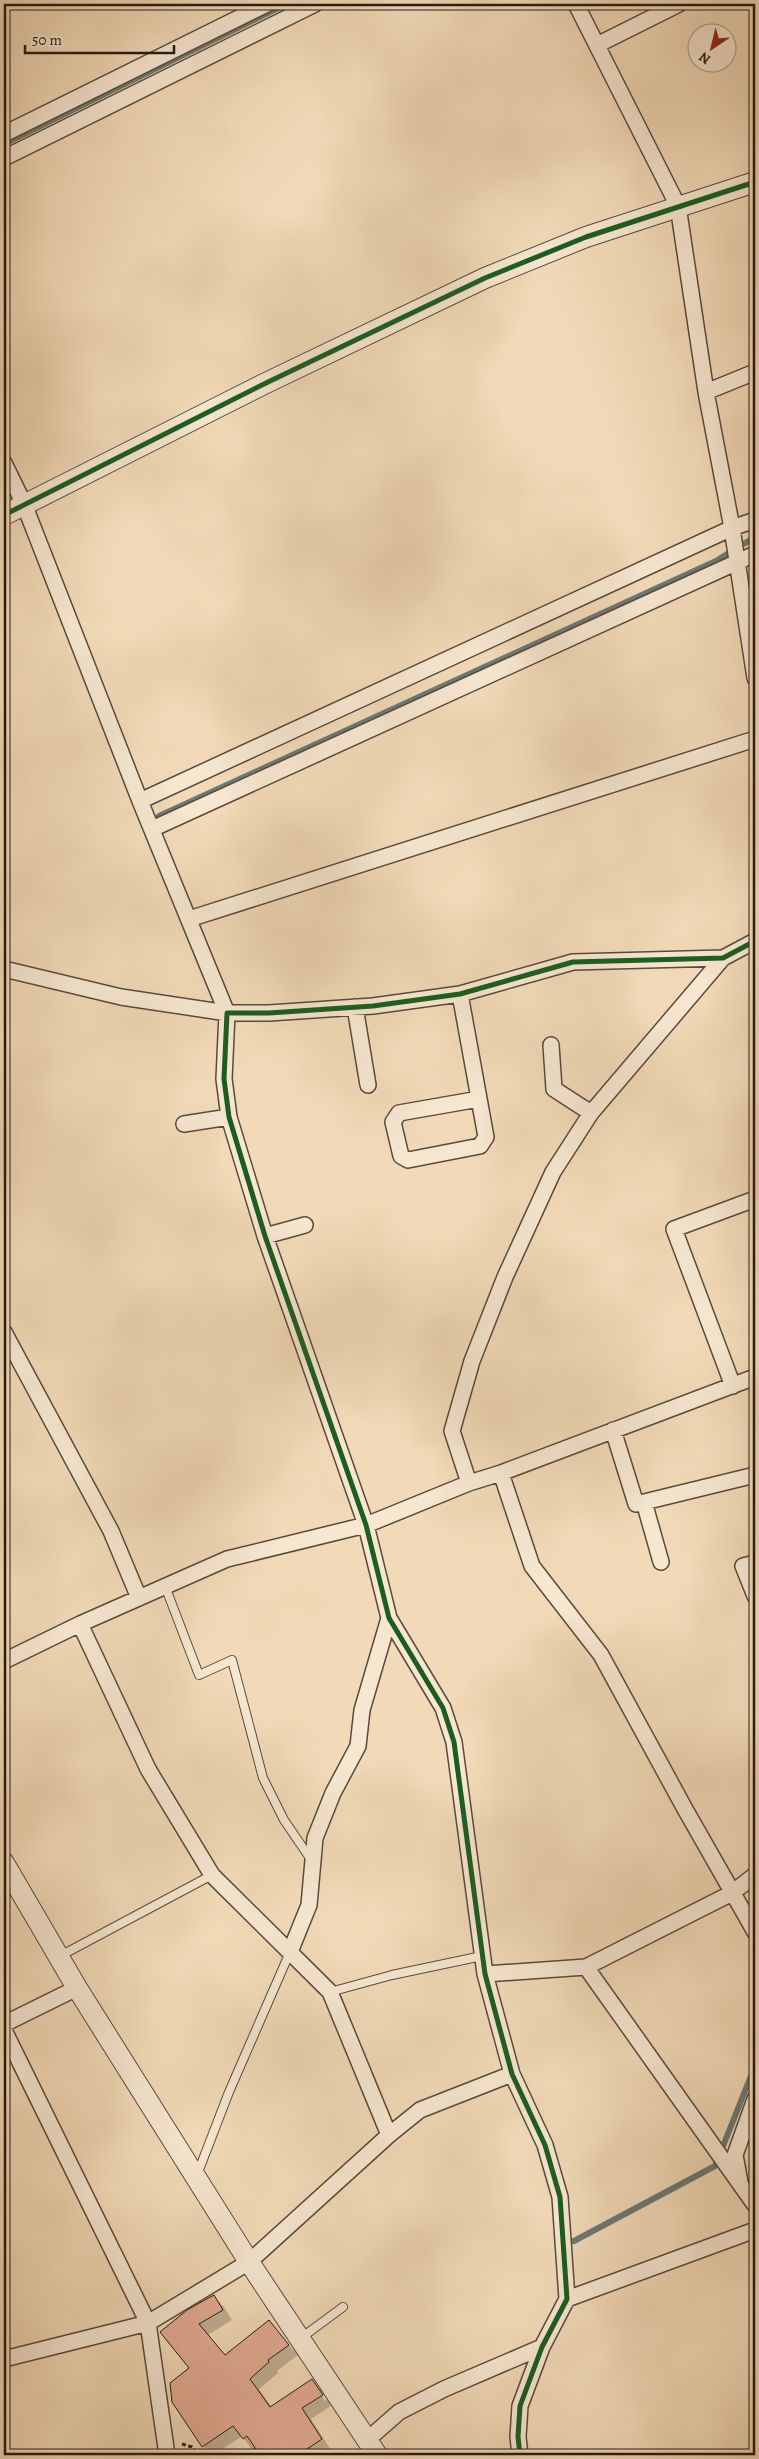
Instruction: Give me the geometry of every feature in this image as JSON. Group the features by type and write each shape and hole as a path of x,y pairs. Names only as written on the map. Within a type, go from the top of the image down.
{"street":[{"path":"4,134 267,4"},
{"path":"4,158 316,4"},
{"path":"576,4 678,206 706,392 732,532 755,678"},
{"path":"597,45 679,4"},
{"path":"4,515 266,383 486,278 586,237 755,182"},
{"path":"706,392 755,372"},
{"path":"4,463 24,504 140,801 227,1013 224,1079 229,1117 265,1236 366,1525 389,1618 443,1708 454,1742 485,1974 512,2074 545,2145 560,2197 567,2299 542,2347 520,2406 518,2437 520,2455"},
{"path":"140,801 755,520"},
{"path":"152,829 755,554"},
{"path":"189,919 755,740"},
{"path":"469,1483 452,1431 472,1360 505,1277 552,1172 591,1113 723,958 755,941"},
{"path":"4,968 121,997 227,1013 269,1013 355,1007 460,994 573,962 723,958"},
{"path":"460,994 486,1137 480,1146 408,1160 401,1156 393,1122 399,1113 479,1099"},
{"path":"355,1007 368,1085"},
{"path":"552,1045 554,1089 591,1113"},
{"path":"184,1124 229,1117"},
{"path":"733,1386 674,1229 755,1199"},
{"path":"265,1236 305,1225"},
{"path":"4,1332 111,1531 138,1598"},
{"path":"4,1661 80,1624 227,1559 366,1525 469,1483 501,1473 755,1377"},
{"path":"613,1430 636,1504 755,1475"},
{"path":"501,1473 532,1566 601,1655 755,1932"},
{"path":"644,1502 661,1562"},
{"path":"755,1563 743,1566 755,1596"},
{"path":"290,1952 309,1905 315,1838 333,1793 358,1746 362,1710 389,1618"},
{"path":"80,1624 148,1769 212,1875 330,1992 388,2135"},
{"path":"4,1863 77,1988 249,2262 371,2448 399,2412 444,2389 542,2347"},
{"path":"485,1974 586,1966 732,1893 755,1875"},
{"path":"586,1966 755,2205"},
{"path":"4,2024 77,1988"},
{"path":"4,2030 148,2323 167,2455"},
{"path":"4,2358 148,2323 249,2262 388,2135 420,2110 512,2074"},
{"path":"740,2186 735,2155 755,2099"},
{"path":"567,2299 755,2230"}],"lane":[{"path":"165,1586 199,1675 232,1660 263,1778 284,1820 312,1861"},
{"path":"59,1957 212,1875"},
{"path":"196,2177 229,2092 290,1952"},
{"path":"330,1992 392,1975 482,1956"},
{"path":"299,2339 343,2307"}],"building":[{"path":"214,2295 223,2310 199,2324 225,2355 269,2320 289,2345 268,2360 269,2362 250,2379 270,2407 312,2379 323,2395 302,2408 322,2439 298,2455 260,2455 247,2436 243,2439 233,2426 202,2447 172,2402 170,2383 189,2368 160,2332 187,2310"}],"waterway":[{"path":"4,144 286,4"},
{"path":"159,816 716,561 755,537"},
{"path":"574,2241 715,2166 755,2066"}],"cycle path":[{"path":"4,515 266,383 485,278 586,237 755,182"},
{"path":"520,2455 518,2437 520,2406 542,2347 567,2299 560,2197 545,2145 512,2074 485,1974 454,1742 443,1708 389,1618 366,1525 265,1236 229,1117 224,1079 227,1013 269,1013 373,1006 460,994 573,962 723,958 755,941"}]}
